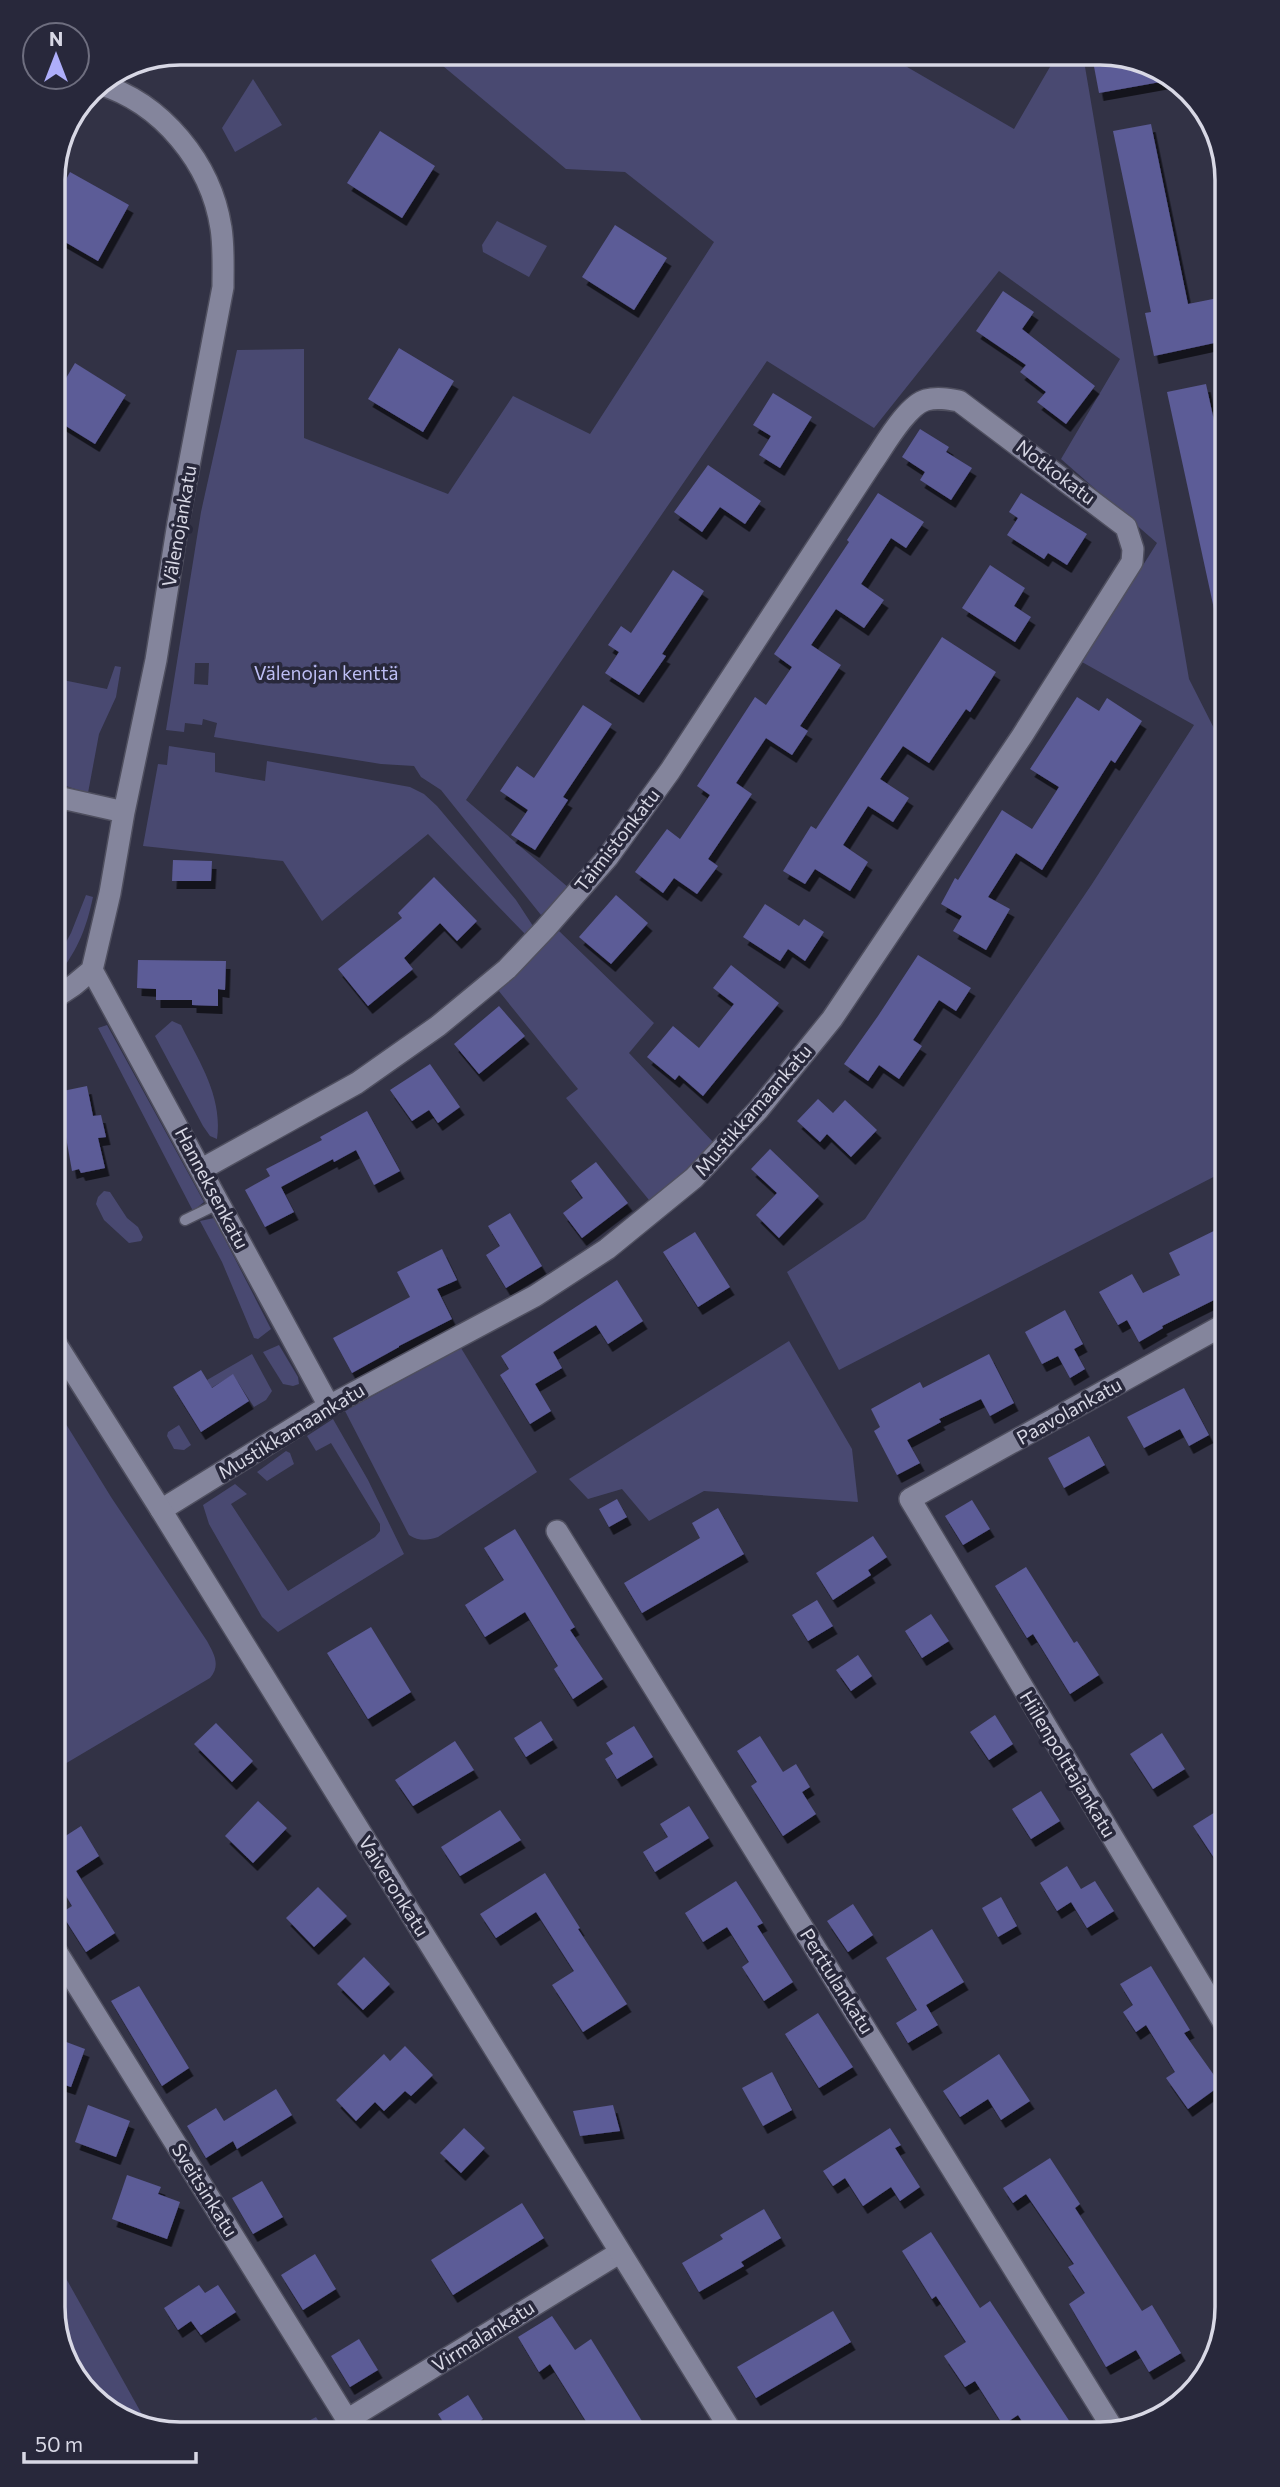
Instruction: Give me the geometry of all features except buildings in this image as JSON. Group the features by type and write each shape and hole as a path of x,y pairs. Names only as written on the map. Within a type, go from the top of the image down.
{"street":[{"name":"Välenojankatu","path":"92,970 156,660 178,523 223,287 223,256 216,209 195,159 181,140 150,109 110,89"},
{"name":"Notkokatu","path":"923,400 938,398 959,401 1126,527 1133,548 1132,562 1114,589"},
{"name":"Taimistonkatu","path":"202,1169 368,1076 447,1018 507,969 545,929 608,857 662,781 872,463 906,415 923,400"},
{"name":"Mustikkamaankatu","path":"161,1510 329,1406 535,1296 607,1249 694,1178 759,1109 832,1018 1022,736 1114,589"},
{"path":"65,799 124,812"},
{"path":"65,991 92,970"},
{"name":"Hanneksenkatu","path":"92,970 329,1406"},
{"name":"Paavolankatu","path":"910,1499 1215,1330"},
{"name":"Vaiveronkatu","path":"65,1358 726,2422"},
{"name":"Hiilenpolttajankatu","path":"910,1499 1215,2008"},
{"name":"Perttulankatu","path":"557,1531 1108,2421"},
{"name":"Sveitsinkatu","path":"65,1967 349,2422"},
{"name":"Virmalankatu","path":"360,2422 620,2253"}],"lane":[{"path":"185,1220 220,1203"}],"green space":[{"name":"Välenojan kenttä","path":"442,65 904,65 1014,129 1051,65 1085,65 1189,679 1215,730 1215,1176 839,1370 787,1272 865,1219 1092,884 1194,725 1082,662 1157,543 1061,459 1120,359 999,271 874,428 767,361 466,800 569,888 541,915 441,790 421,777 414,766 381,764 214,737 217,723 203,719 202,725 185,723 184,732 166,730 201,512 237,350 304,349 304,438 448,494 513,396 590,434 714,242 625,172 566,169","holes":["195,663 209,663 208,685 194,684"]},
{"path":"253,79 282,125 235,152 222,128"},
{"path":"497,221 547,246 529,277 483,252 482,245"},
{"path":"115,666 121,667 116,697 99,734 88,793 65,786 65,680 107,689"},
{"path":"169,746 215,753 215,772 265,781 267,761 410,787 424,794 437,806 516,900 533,926 525,934 428,834 322,921 283,861 143,846 158,764 167,765"},
{"path":"86,895 93,897 83,931 65,965 65,944"},
{"path":"559,931 654,1023 629,1053 714,1143 649,1200 566,1098 578,1089 498,990"},
{"path":"172,1021 181,1025 208,1080 216,1108 217,1139 210,1136 203,1126 155,1036"},
{"path":"107,1025 204,1202 193,1211 98,1028"},
{"path":"104,1191 110,1192 127,1218 138,1227 143,1237 141,1241 129,1243 104,1220 96,1204"},
{"path":"214,1218 271,1329 258,1339 254,1338 222,1262 200,1221"},
{"path":"789,1341 852,1449 858,1502 704,1491 649,1521 622,1489 588,1499 569,1479"},
{"path":"279,1345 298,1377 299,1384 283,1384 263,1352"},
{"path":"461,1348 537,1472 438,1537 419,1539 409,1535 345,1411"},
{"path":"252,1354 272,1391 266,1400 254,1407 233,1375 211,1388 207,1380"},
{"path":"333,1419 368,1480 404,1554 278,1632 262,1617 209,1524 203,1505 235,1484 247,1494 231,1504 288,1591 375,1537 380,1531 380,1524 331,1443 316,1451 307,1436"},
{"path":"65,1422 207,1641 216,1664 210,1678 65,1764"},
{"path":"179,1425 191,1445 184,1450 174,1449 167,1436 168,1432"},
{"path":"286,1451 290,1453 294,1464 267,1481 257,1472"},
{"path":"65,2276 143,2416 98,2389 80,2365 67,2330"},
{"path":"316,2417 319,2422 307,2422"}]}
